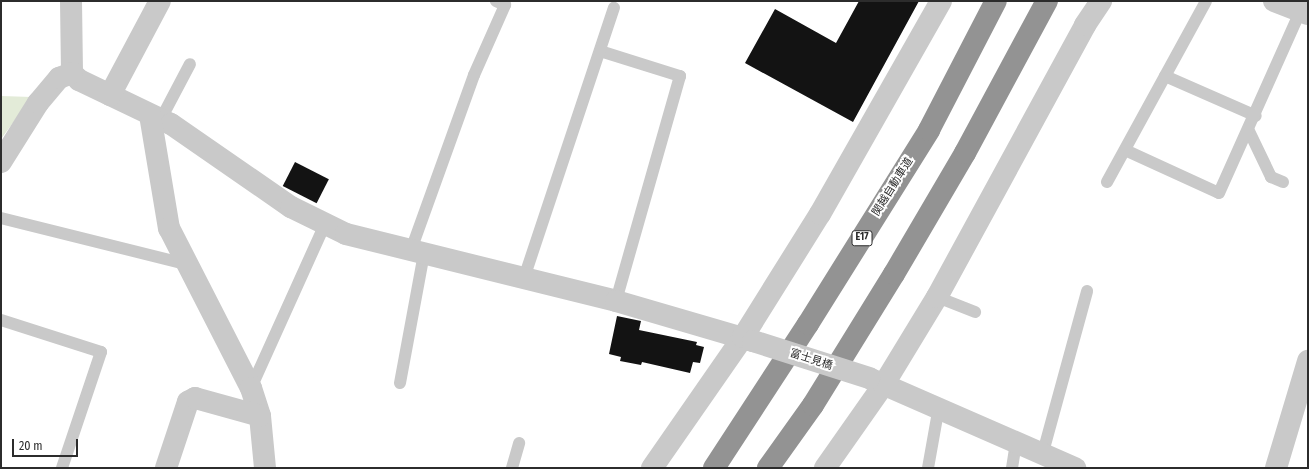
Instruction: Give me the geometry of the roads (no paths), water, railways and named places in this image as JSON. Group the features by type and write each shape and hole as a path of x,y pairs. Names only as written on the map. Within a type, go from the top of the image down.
{"highway":[{"name":"関越自動車道","path":"714,468 808,324 929,130 996,1"},
{"path":"768,468 813,405 894,274 965,153 1047,1"}],"street":[{"path":"1,162 38,102 59,78 72,73 71,1"},
{"path":"110,95 160,1"},
{"path":"652,468 748,339 942,1"},
{"path":"825,468 877,381 937,297 1085,25 1101,1"},
{"path":"1274,1 1304,13"},
{"name":"富士見橋","path":"72,73 79,80 155,117 206,147 291,207 346,234 616,301 748,339 877,381 938,406 1042,456 1075,468"},
{"path":"155,117 170,228 252,388 260,416 265,468"},
{"path":"1276,468 1308,361"},
{"path":"166,468 188,402 195,398 260,416"}],"lane":[{"path":"400,383 418,252 474,75 505,5 496,1"},
{"path":"1107,182 1206,1"},
{"path":"524,278 614,8"},
{"path":"1125,150 1220,193 1304,13"},
{"path":"600,51 680,76 616,301"},
{"path":"155,117 190,64"},
{"path":"1165,76 1256,116"},
{"path":"1249,131 1271,177 1283,182"},
{"path":"1,218 189,264"},
{"path":"252,388 325,224"},
{"path":"1042,456 1087,291"},
{"path":"937,297 975,312"},
{"path":"2,324 101,352 62,468"},
{"path":"928,468 938,406"},
{"path":"512,468 519,443"},
{"path":"1012,468 1016,444"}]}
